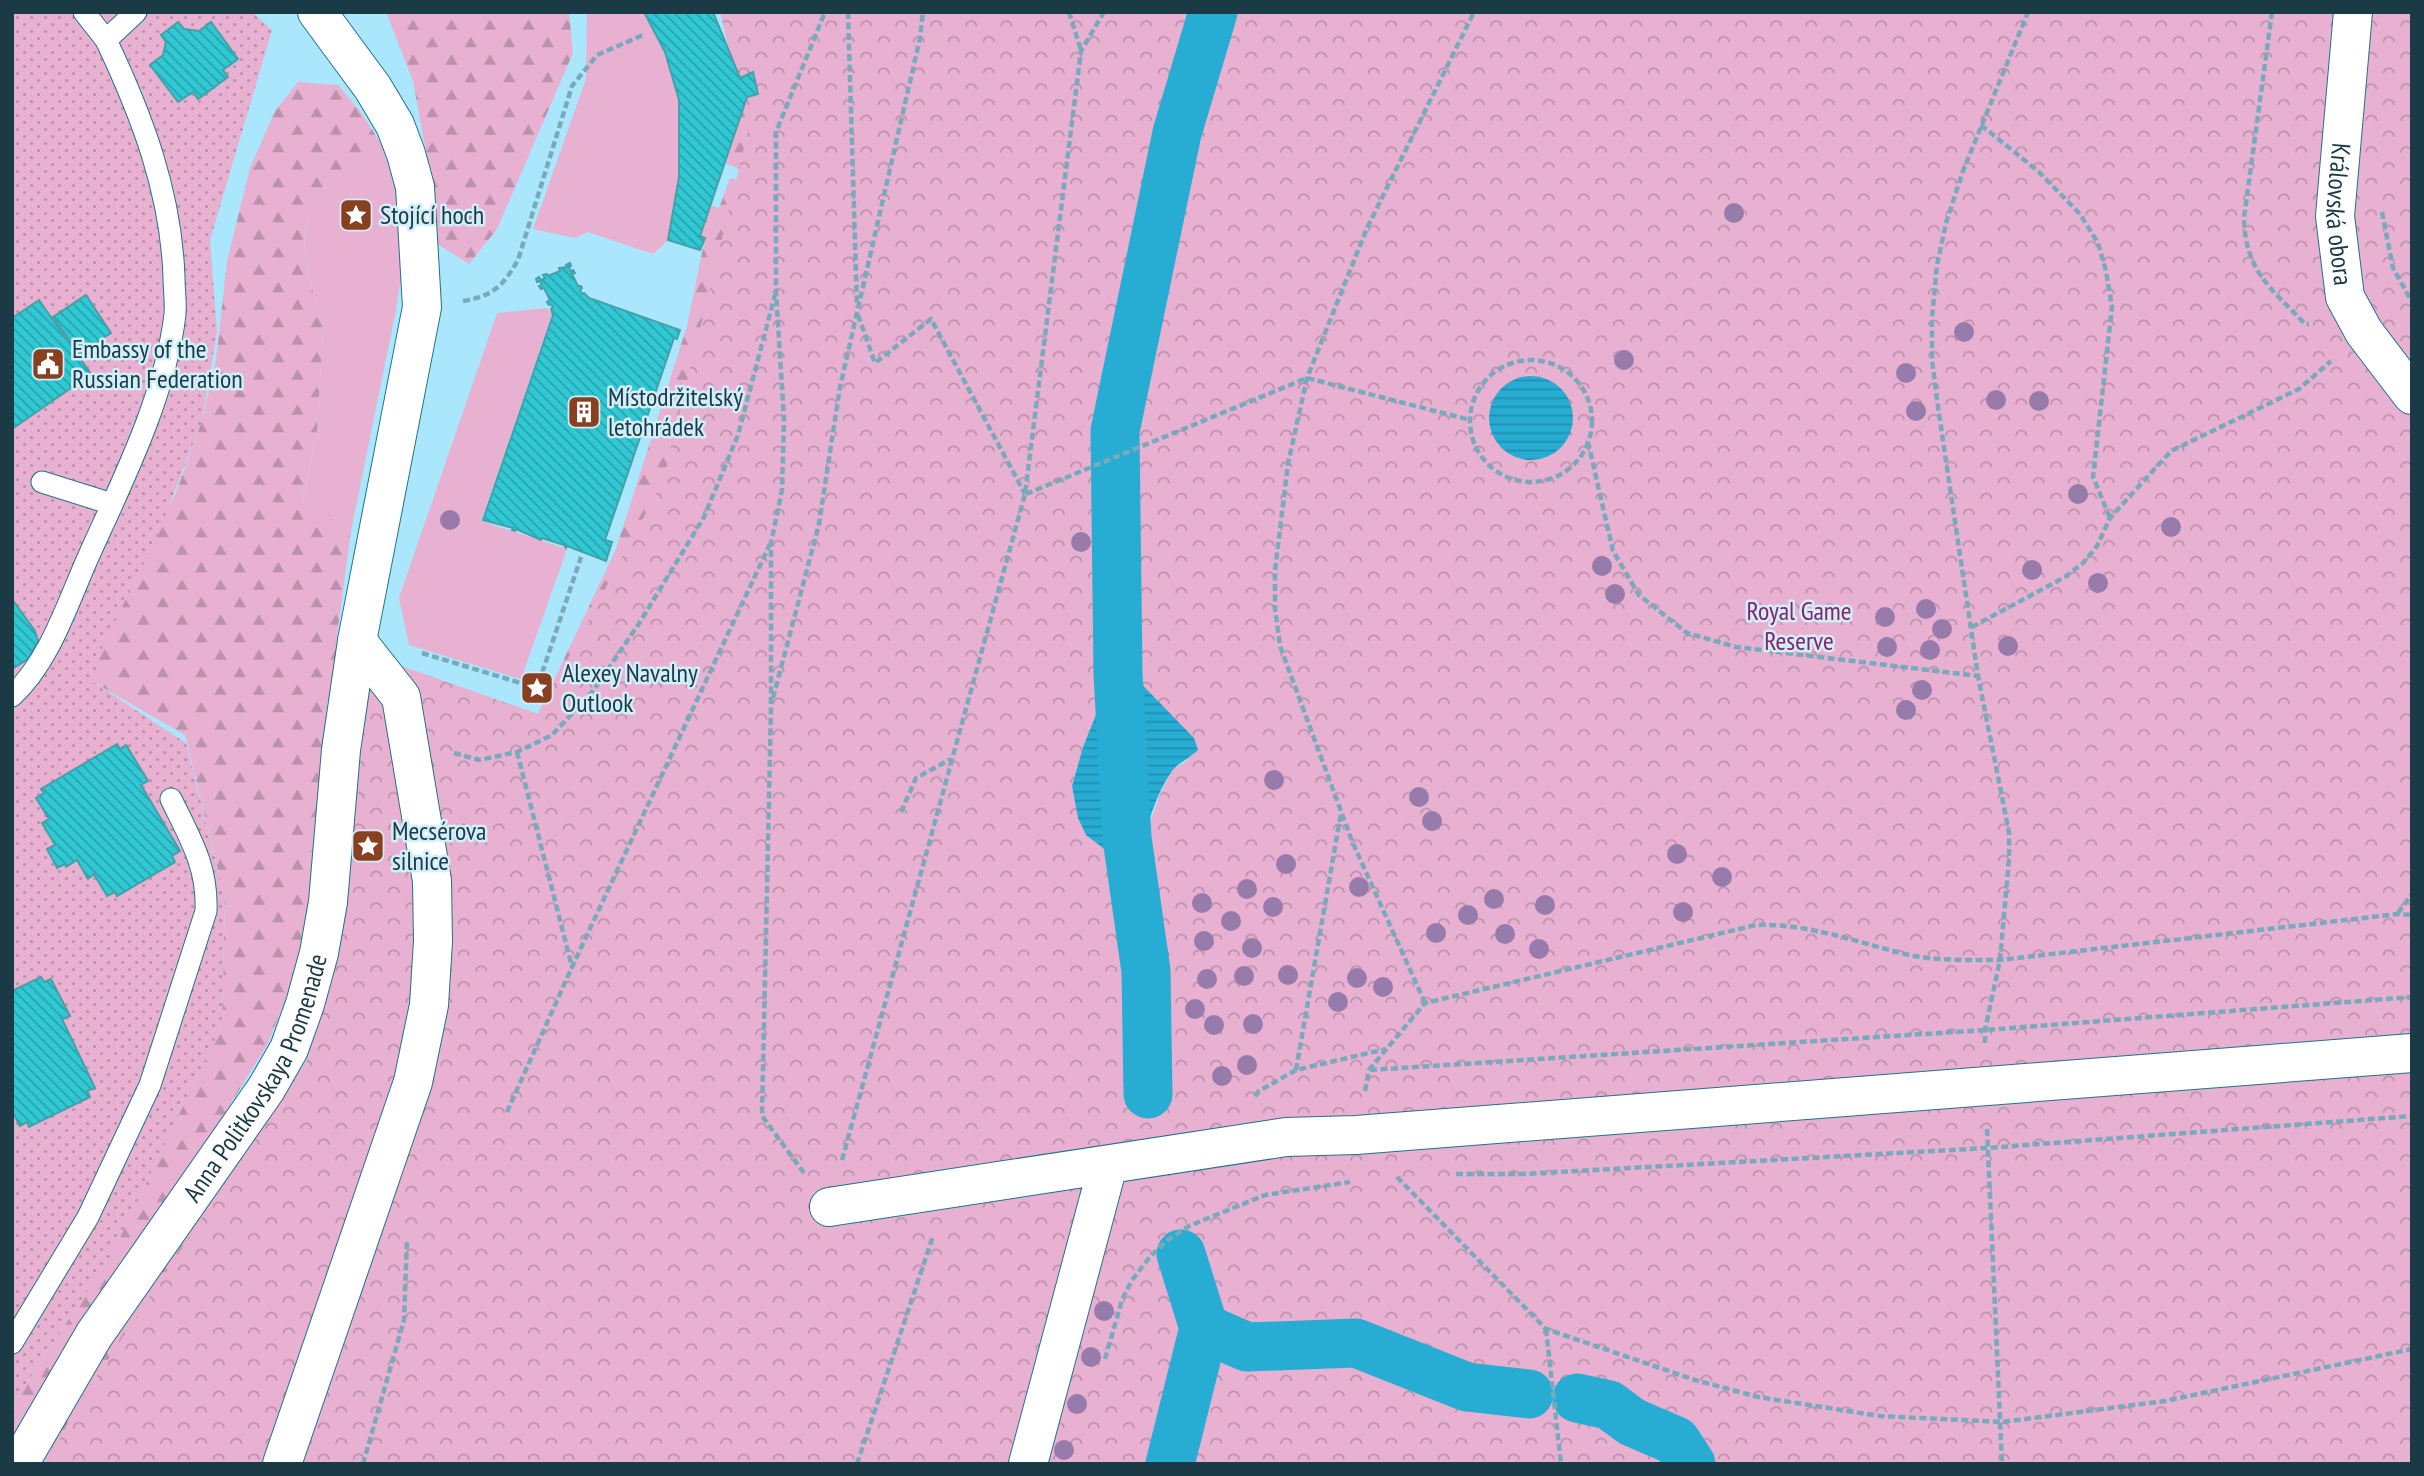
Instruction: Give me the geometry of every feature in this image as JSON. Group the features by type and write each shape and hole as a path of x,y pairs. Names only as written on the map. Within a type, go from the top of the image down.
{"street":[{"name":"Anna Politkovskaya Promenade","path":"19,1464 94,1335 266,1089 289,1049 319,953 328,902 341,750 357,637 422,307 415,187 406,154 395,125 373,88 317,12"},
{"name":"Královská obora","path":"2353,12 2335,216 2345,297 2364,332 2412,395"},
{"path":"282,1464 413,1082 429,1005 433,941 432,881 401,697 357,637"},
{"path":"829,1206 1286,1137 1356,1135 2412,1053"},
{"path":"1028,1464 1108,1165"}],"lane":[{"path":"12,696 39,666 112,504 164,369 175,312 173,252 165,197 139,115 106,40 84,12"},
{"path":"106,40 136,12"},
{"path":"42,482 112,504"},
{"path":"12,1343 88,1217 149,1085 206,911 207,891 201,858 171,799"}],"path":[{"path":"825,12 776,132 776,291 784,420 782,490 771,543 771,707 762,1116 829,1206"},
{"path":"848,12 857,313 875,363 931,319 1025,495"},
{"path":"771,707 820,524 840,387 920,38 923,12"},
{"path":"1069,12 1081,51"},
{"path":"829,1206 1025,495 1081,51 1104,12"},
{"path":"1425,1003 1352,841 1280,646 1275,608 1275,570 1288,464 1307,378 1367,228 1474,12"},
{"path":"1985,1030 2000,960 2009,832 1978,676 1938,407 1932,359 1931,318 1937,265 1946,223 1981,125 2028,12"},
{"path":"2272,12 2244,218 2245,241 2262,279 2305,324 2364,332"},
{"path":"490,295 507,279 518,260 572,86 597,55 643,35"},
{"path":"1981,125 2039,172 2080,214 2098,243 2112,307 2093,477 2109,518"},
{"path":"446,751 479,760 517,752 552,735 593,691 640,622 704,517 738,435 776,291"},
{"path":"1972,626 2074,570 2097,546 2109,518 2171,451 2299,389 2364,332"},
{"path":"1524,360 1542,361 1559,367 1573,377 1584,391 1591,407 1588,442 1579,459 1565,472 1548,479 1529,482 1511,479 1494,470 1481,456 1473,439 1470,420 1473,403 1481,386 1493,373 1524,360"},
{"path":"1025,495 1307,378 1470,420"},
{"path":"1588,442 1613,551 1639,596 1687,633 1736,647 1978,676"},
{"path":"507,1112 771,543"},
{"path":"357,637 537,688 581,557"},
{"path":"517,752 572,967"},
{"path":"901,812 916,778 952,759"},
{"path":"1296,1070 1341,812"},
{"path":"2398,914 2412,894"},
{"path":"1356,1135 1369,1070 1425,1003 1756,925 1778,924 1913,955 1948,960 2000,960 2398,914 2412,915"},
{"path":"1369,1070 1985,1030 2412,997"},
{"path":"1213,1148 1259,1091 1296,1070 1387,1049"},
{"path":"1446,1174 1524,1174 1987,1149 2412,1116"},
{"path":"1989,1166 2002,1464"},
{"path":"1407,1175 1394,1175 1546,1329 1695,1380 1758,1398 1880,1416 2001,1422 2165,1401 2412,1349"},
{"path":"1104,1363 1122,1300 1132,1280 1166,1241 1189,1226 1265,1195 1356,1181"},
{"path":"857,1464 949,1188"},
{"path":"363,1464 404,1320 408,1227"},
{"path":"1546,1329 1561,1464"}],"green space":[{"path":"12,12 252,12 272,30 210,240 217,332 202,421 157,537 102,647 93,682 186,743 225,898 222,1024 113,1252 12,1405 12,1111 20,1126 27,1122 30,1126 89,1097 87,1091 95,1088 62,1019 69,1016 51,979 44,982 41,977 12,991 12,669 28,659 38,641 35,631 12,599 12,429 91,374 78,355 111,332 86,295 52,318 39,300 12,318","holes":["178,22 184,29 199,31 211,22 238,59 223,70 228,77 199,98 193,92 178,102 151,65 163,55 166,42 161,34","116,744 120,749 126,745 148,780 141,785 180,851 117,896 94,874 88,878 77,860 57,868 47,850 55,845 42,824 49,819 36,798 44,793 41,789"]},
{"path":"386,12 569,12 573,53 497,229 469,264 436,243 431,180 413,81"},
{"path":"587,12 644,12 665,52 679,100 679,177 668,240 653,254 588,232 575,238 533,229 586,79"},
{"name":"Royal Game Reserve","path":"720,12 2412,12 2412,1464 47,1464 75,1409 307,1060 345,899 360,652 538,714 663,481 748,131","holes":["1118,660 1152,696 1187,761 1173,769 1161,792 1140,849 1072,786 1083,747"]},
{"path":"746,12 1204,12 1165,146 1095,193 1065,233 1036,427 1035,515 1015,575 963,766 926,875 866,1136 742,1164 607,1403 589,1464 307,1464 361,1321 411,1175 431,1101 446,1026 455,950 458,873 429,685 363,701 378,739 392,872 388,1006 365,1113 288,1340 242,1464 37,1464 63,1410 307,1060 340,959 347,872 347,702 327,701 318,872 302,959 267,1045 12,1456 12,1405 113,1252 222,1024 225,898 185,735 93,682 102,639 135,568 175,495 202,421 216,360 227,261 250,168 275,111 298,82 338,85 360,111 382,145 370,163 344,172 320,191 309,212 304,241 308,273 323,329 317,431 302,502 351,531 336,643 538,714 616,549 687,326 705,238 700,236 711,205 719,208 730,178 741,181 743,171 726,163 747,97 758,94"},
{"path":"382,145 396,191 403,265 351,531 302,503 317,431 323,329 308,273 304,241 309,212 320,191 344,172 370,163"},
{"path":"547,308 552,314 481,521 567,549 521,679 409,645 399,598 497,313"}],"water":[{"path":"1531,376 1547,379 1561,388 1570,402 1573,418 1570,434 1561,448 1547,457 1531,460 1515,457 1501,448 1492,434 1489,418 1492,402 1501,388 1515,379"},
{"path":"1118,660 1194,738 1198,750 1175,768 1166,780 1140,850 1116,858 1086,835 1078,818 1072,786 1083,747"}],"building":[{"path":"644,12 713,12 740,78 753,72 758,94 747,97 700,236 705,238 700,250 668,240 679,177 679,100 665,52"},
{"path":"178,22 184,29 199,31 211,22 238,59 223,70 228,77 198,99 193,92 178,102 150,65 163,55 166,42 161,35"},
{"name":"Místodržitelský letohrádek","path":"570,263 569,267 571,272 573,270 575,273 572,274 582,288 582,294 680,330 677,339 674,338 605,540 612,542 606,561 483,520 553,315 553,307 547,302 550,300 544,288 539,286 542,285 540,281 537,282 536,279 539,277 541,280 545,278 543,275 548,276 560,271 559,268 567,267"},
{"path":"86,295 111,333 79,354 53,317"},
{"name":"Embassy of the Russian Federation","path":"39,300 91,374 12,429 12,318"},
{"path":"12,599 35,631 38,641 28,659 12,669"},
{"path":"117,744 120,749 126,745 148,781 141,785 180,851 172,856 175,862 117,896 115,892 107,896 94,874 88,879 77,860 66,867 65,864 57,868 47,849 55,845 42,823 49,819 36,798 44,793 41,789"},
{"path":"41,977 44,982 51,979 70,1016 62,1019 95,1088 87,1091 90,1097 29,1127 27,1122 20,1126 12,1111 12,991"}],"waterway":[{"path":"1148,1094 1146,971 1127,838 1118,674 1115,431 1177,133 1213,12"},
{"path":"1170,1464 1204,1328 1181,1254"},
{"path":"1204,1328 1247,1347 1356,1343 1467,1387 1529,1394"},
{"path":"1577,1398 1609,1405 1632,1422 1676,1441 1691,1464"}],"place":[{"name":"Stojící hoch","path":"356,215"},
{"name":"Embassy of the Russian Federation","path":"48,364"},
{"name":"Místodržitelský letohrádek","path":"584,412"},
{"name":"Alexey Navalny Outlook","path":"537,688"},
{"name":"Mecsérova silnice","path":"368,846"}]}
